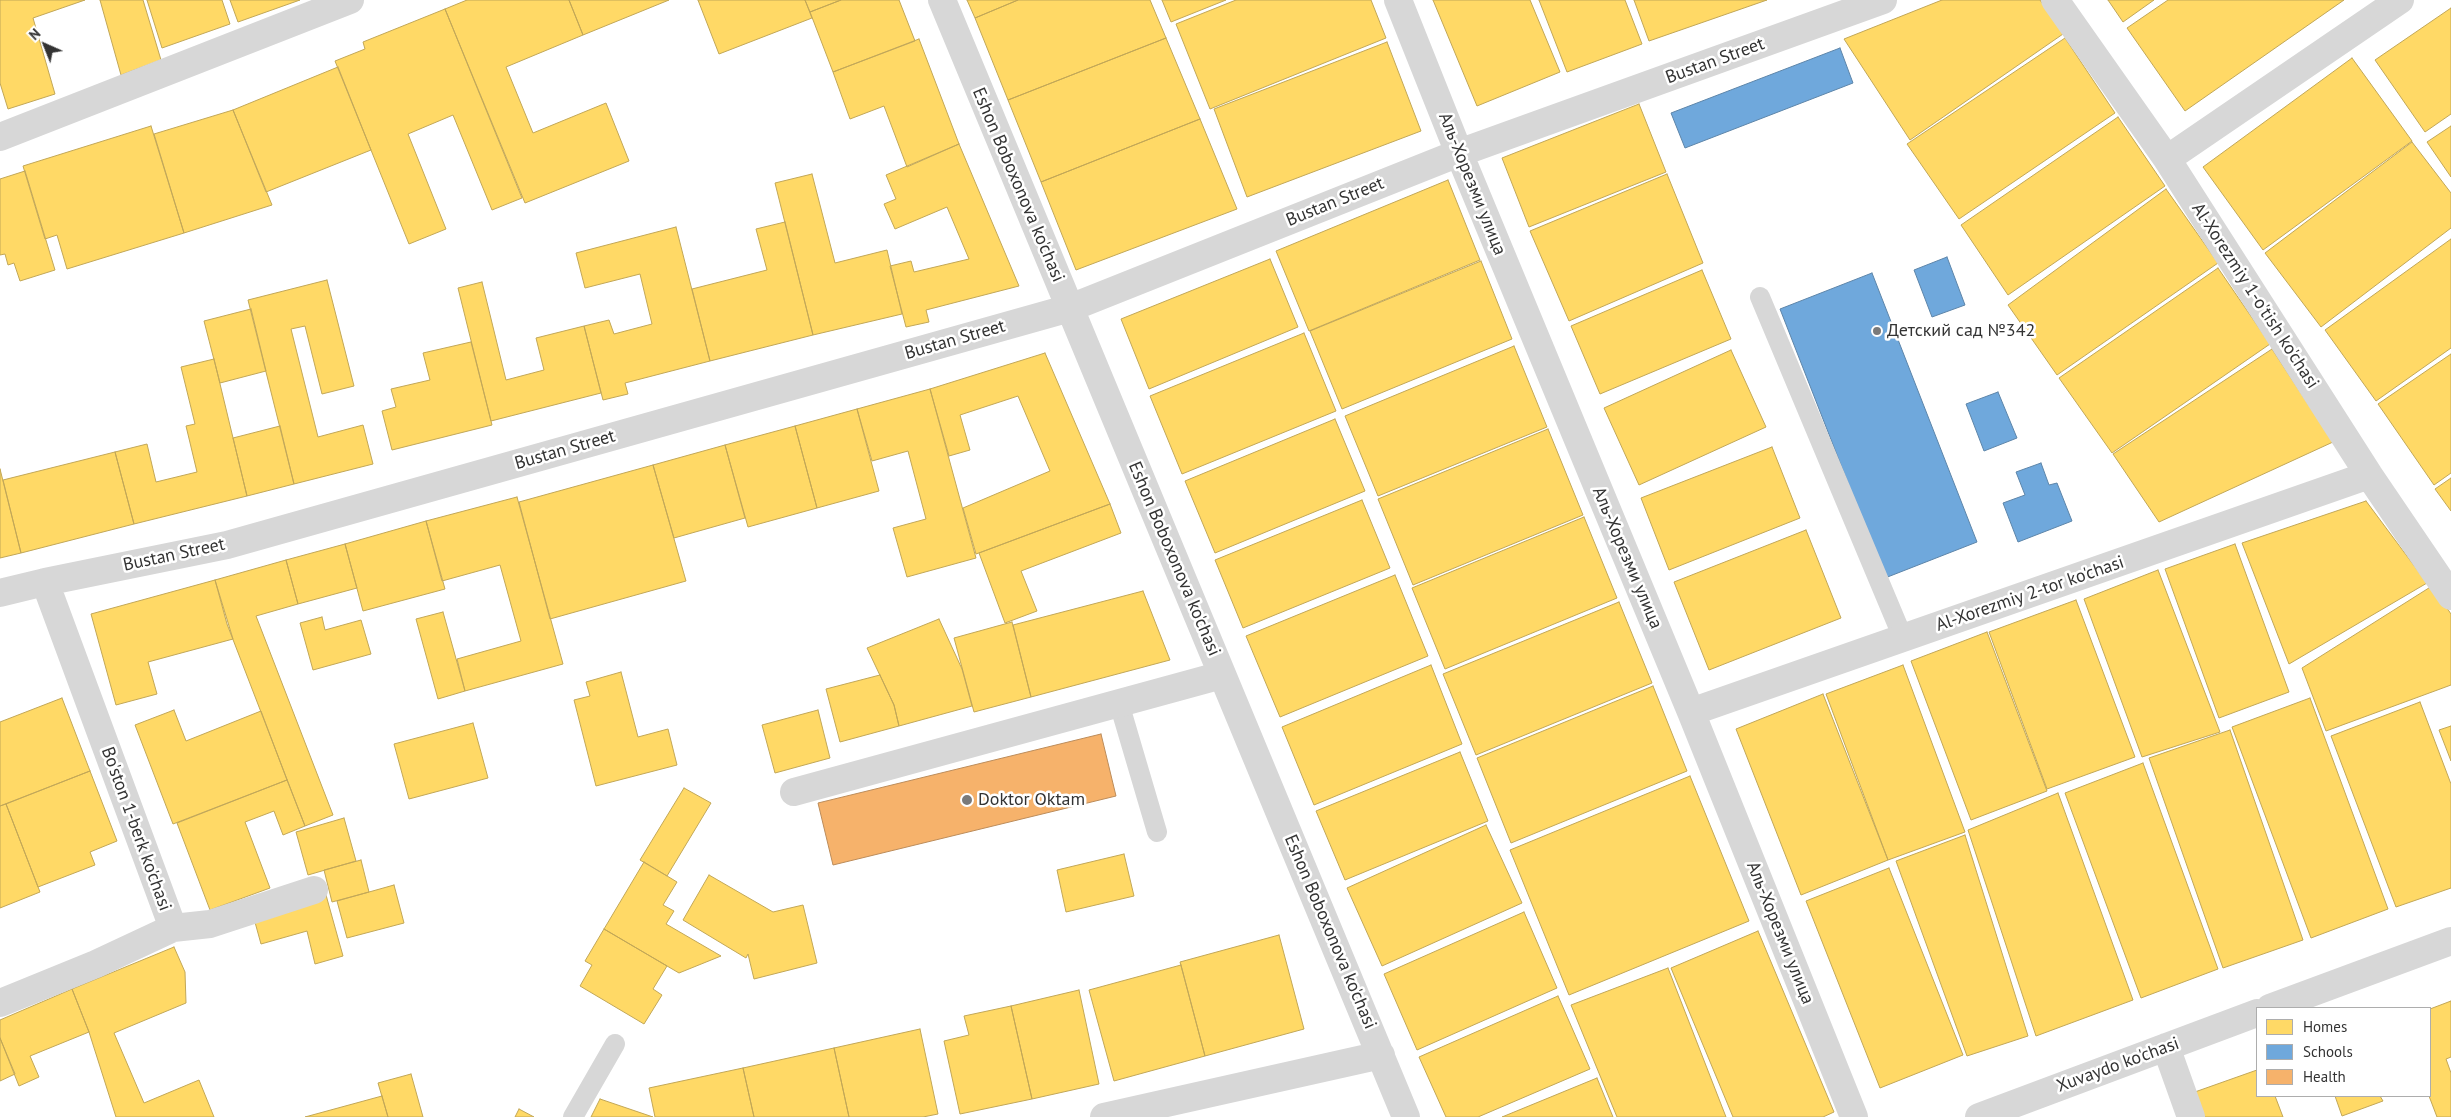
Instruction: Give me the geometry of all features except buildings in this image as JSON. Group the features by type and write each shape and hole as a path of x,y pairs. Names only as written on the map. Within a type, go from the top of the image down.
{"street":[{"path":"0,137 350,0"},
{"name":"Eshon Boboxonova ko'chasi","path":"942,0 1406,1117"},
{"name":"Аль-Хорезми улица","path":"1398,0 1459,153 1691,712 1854,1117"},
{"name":"Bustаn Street","path":"0,593 227,544 1070,308 1459,153 1883,0"},
{"name":"Al-Xorezmiy 1-o'tish ko'chasi","path":"2055,0 2167,159 2369,475 2451,596"},
{"path":"2167,159 2400,0"},
{"name":"Al-Xorezmiy 2-tor ko'chasi","path":"1691,712 2369,475"},
{"name":"Bo'ston 1-berk ko'chasi","path":"0,1004 96,964 173,928 45,582"},
{"path":"794,792 1222,674"},
{"path":"173,928 210,924 314,890"},
{"path":"2273,1007 2451,941"},
{"name":"Xuvaydo ko'chasi","path":"1979,1117 2256,1013"},
{"path":"2166,1047 2190,1117"},
{"path":"1104,1117 1381,1054"}],"lane":[{"path":"1760,297 1904,638"},
{"path":"1119,703 1157,832"},
{"path":"573,1117 614,1044"}],"place":[{"name":"Детский сад №342","path":"1877,331"},
{"name":"Doktor Oktam","path":"967,800"}]}
